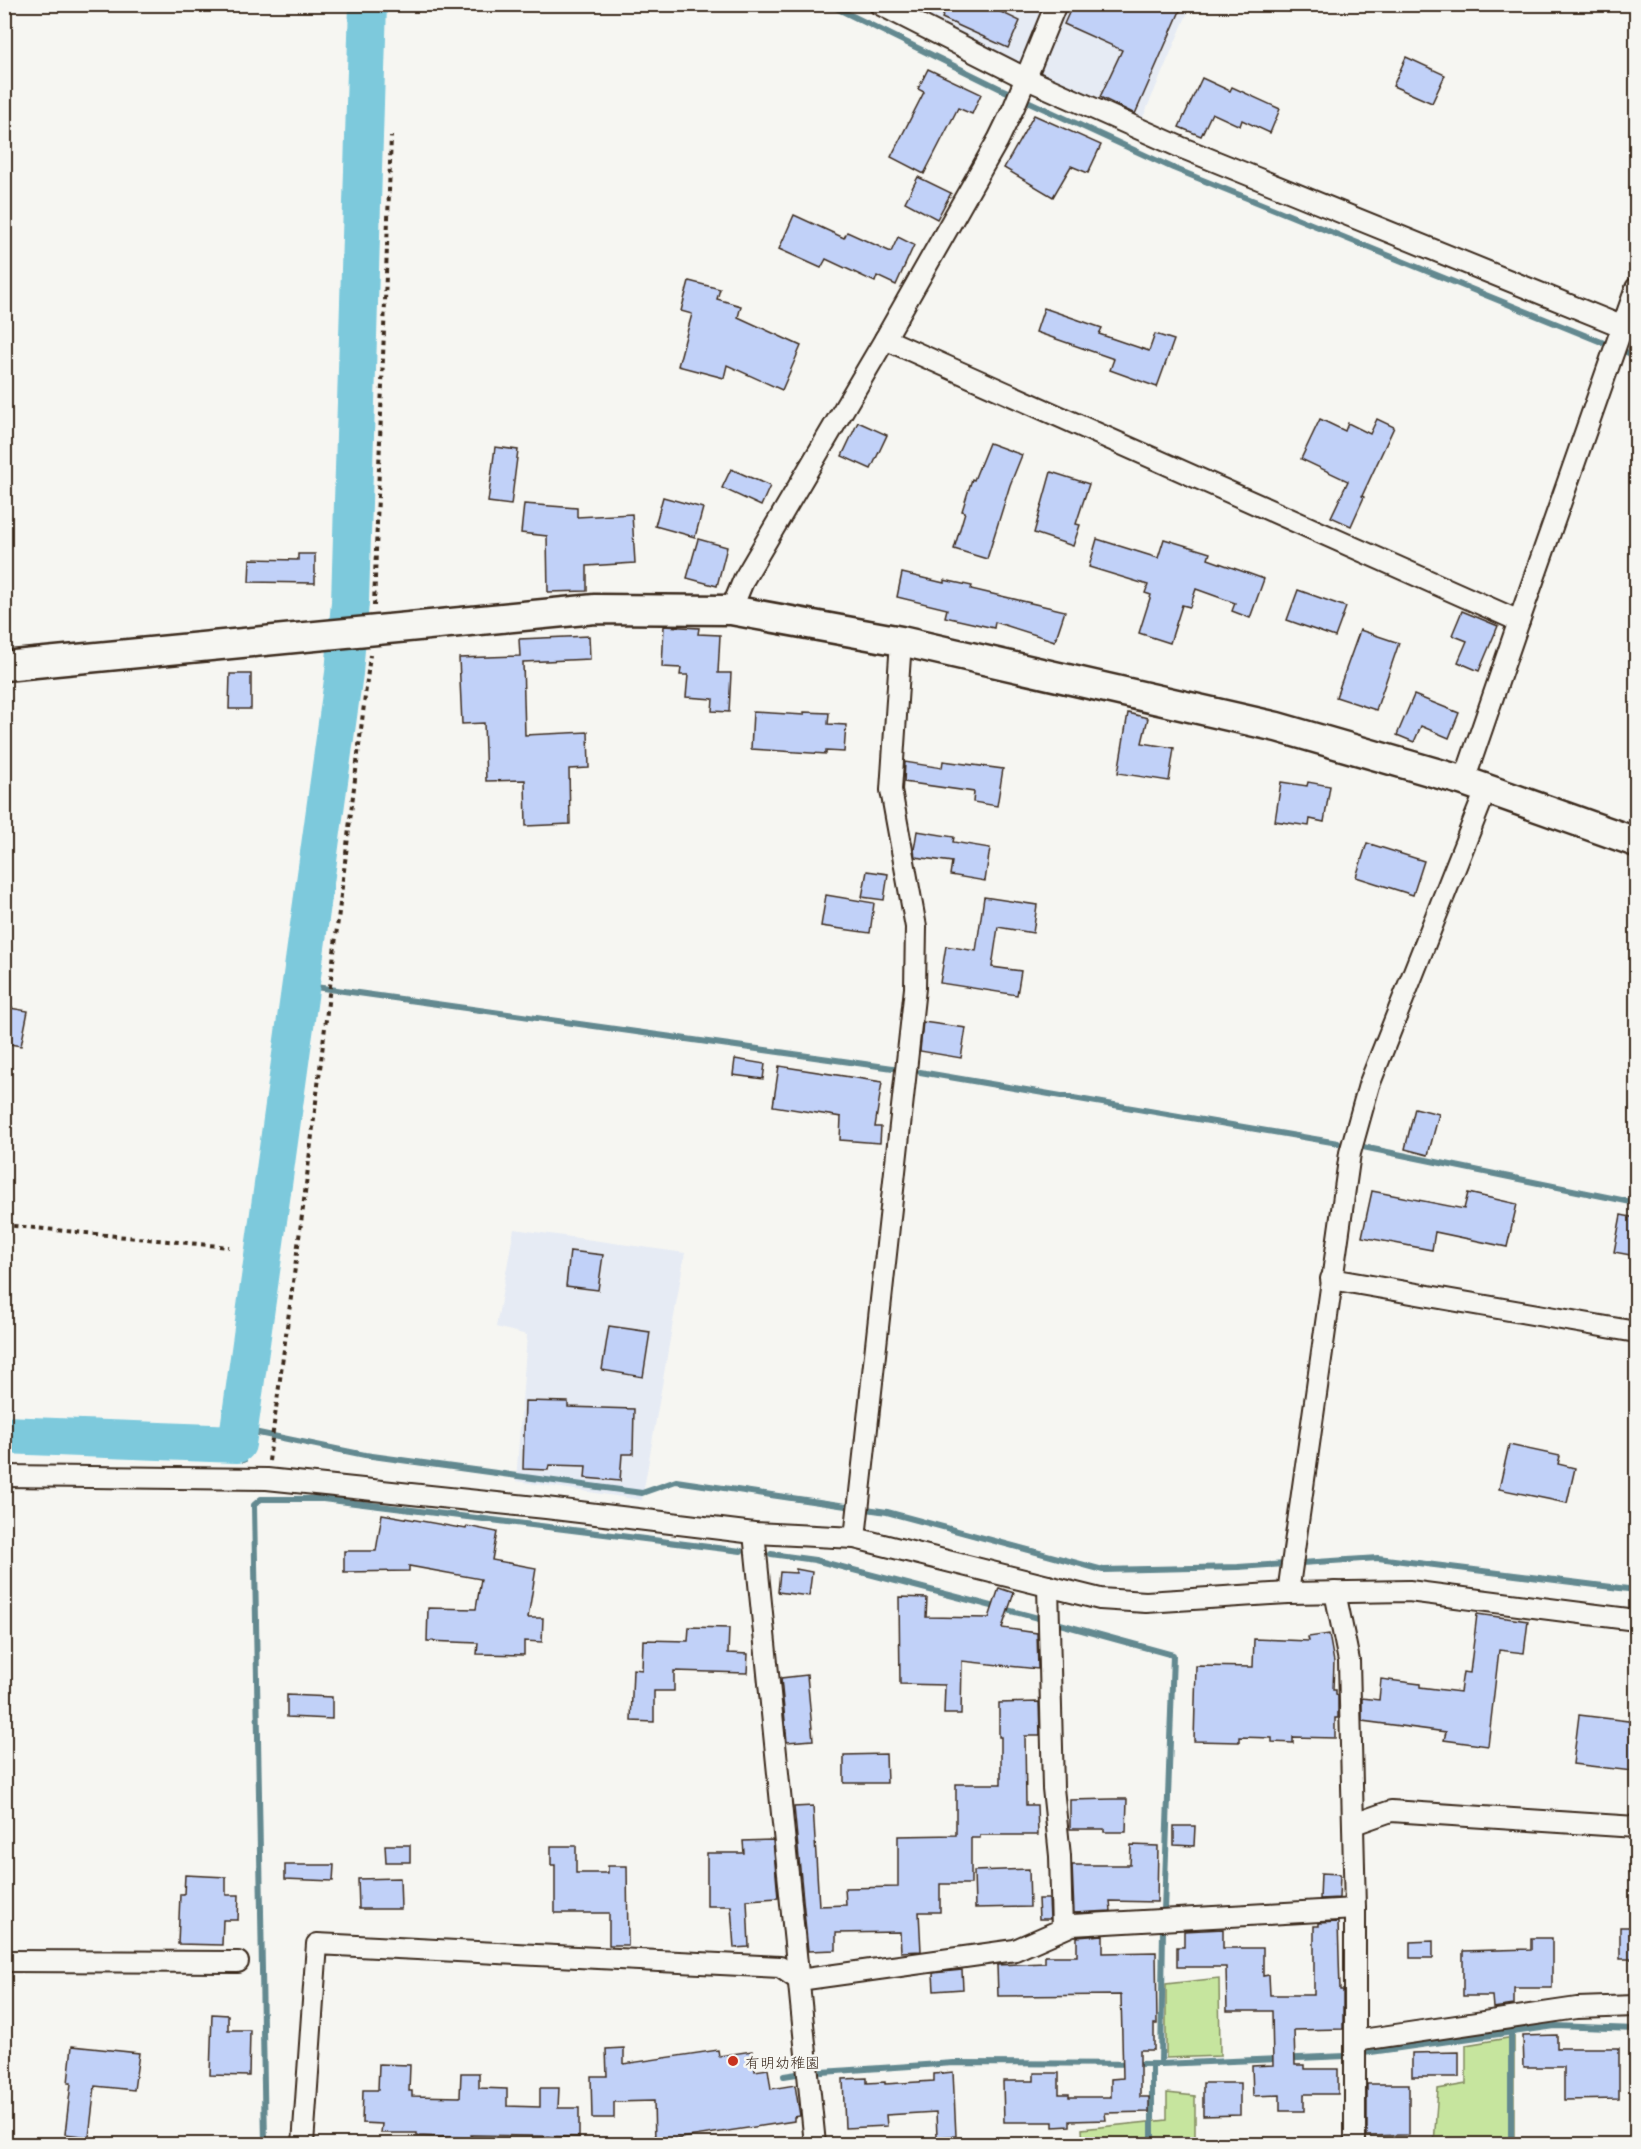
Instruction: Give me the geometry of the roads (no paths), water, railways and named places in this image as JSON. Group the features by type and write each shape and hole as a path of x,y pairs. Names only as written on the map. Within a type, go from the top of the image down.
{"street":[{"path":"879,4 1025,78 1180,147 1629,329"},
{"path":"731,610 744,579 885,339 998,140 1056,4"},
{"path":"1289,1583 1350,1153 1369,1085 1475,786 1519,621 1611,359 1629,329 1636,288"},
{"path":"885,339 1519,621"},
{"path":"4,666 595,609 731,610 901,641 1277,727 1475,786 1636,842"},
{"path":"855,1538 915,988 916,927 891,790 901,641"},
{"path":"1331,1279 1636,1332"},
{"path":"6,1476 267,1479 546,1508 754,1533 855,1538 1100,1599 1146,1602 1289,1583 1335,1592 1409,1591 1636,1620"},
{"path":"754,1533 815,2145"},
{"path":"1048,1586 1053,1788 1060,1856 1062,1929"},
{"path":"1335,1592 1349,1661 1354,1824 1355,2145"},
{"path":"1354,1824 1391,1811 1636,1827"},
{"path":"303,2145 317,1944 780,1967 799,1980 1015,1950 1072,1925 1355,1909"},
{"path":"7,1961 238,1962"},
{"path":"1355,2041 1577,2008 1636,2006"}],"waterway":[{"path":"4,1435 237,1444 344,673 350,602 368,4"},
{"path":"828,4 1001,89 1173,168 1636,356"},
{"path":"301,985 893,1068"},
{"path":"920,1072 1338,1143"},
{"path":"1363,1147 1636,1203"},
{"path":"239,1429 365,1455 642,1493 676,1481 887,1512 1103,1570 1238,1567 1378,1558 1636,1590"},
{"path":"237,1444 244,1460"},
{"path":"265,2144 254,1505 261,1499 323,1499 741,1551"},
{"path":"771,1554 815,1560 1038,1618"},
{"path":"1060,1624 1173,1655 1164,1911"},
{"path":"1161,2064 1163,1929"},
{"path":"1364,2053 1555,2026 1636,2029"},
{"path":"1511,2032 1511,2144"},
{"path":"822,2072 954,2063 1161,2064 1346,2056"},
{"path":"1152,2064 1152,2144"},
{"path":"784,2076 797,2074"}],"place":[{"name":"有明幼稚園","path":"733,2061"}]}
